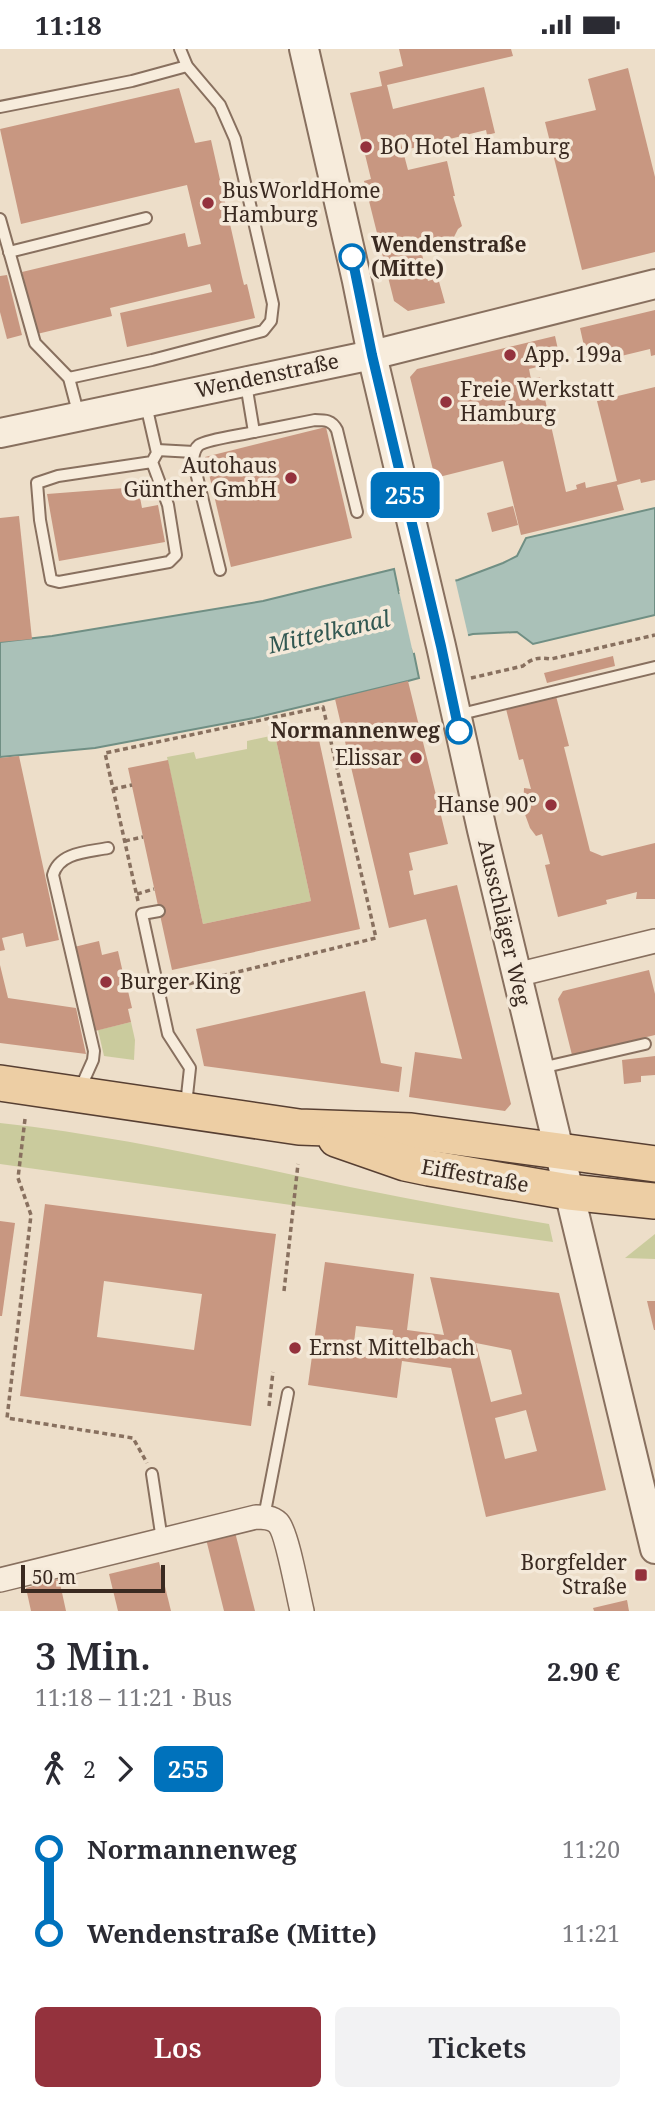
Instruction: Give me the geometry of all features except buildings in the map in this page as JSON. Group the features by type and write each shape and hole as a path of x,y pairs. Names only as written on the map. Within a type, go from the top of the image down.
{"main road":[{"name":"Eiffestraße","path":"2,1084 299,1127 411,1131 655,1164"},
{"name":"Eiffestraße","path":"299,1127 405,1163 569,1192 655,1201"}],"street":[{"name":"Ausschläger Weg","path":"304,49 372,355 558,1151 648,1487 655,1549"},
{"name":"Wendenstraße","path":"0,433 372,355 655,284"},
{"path":"516,975 655,941"},
{"path":"0,1580 264,1517 271,1518 282,1528 302,1611"}],"lane":[{"path":"69,378 263,331 271,321 273,304 235,139 220,105 187,66 180,49"},
{"path":"0,107 132,81 187,66"},
{"path":"9,252 146,218"},
{"path":"0,219 34,343 69,378 79,416"},
{"path":"246,381 254,432"},
{"path":"146,402 157,453 152,462 168,505 176,555 169,562 59,582 51,580 40,520 37,483 58,476 152,462"},
{"path":"220,570 193,460 198,446 205,443 315,420 334,424 357,512"},
{"path":"156,450 194,452"},
{"path":"456,716 655,667"},
{"path":"78,1095 93,1060 94,1051 53,875 57,865 64,859 108,848"},
{"path":"159,911 142,915 168,1034 190,1067 185,1110"},
{"path":"539,1068 645,1044"},
{"path":"264,1517 288,1393"},
{"path":"152,1474 162,1540"}],"path":[{"path":"484,676 523,666 529,660 541,657 551,659 655,635"},
{"path":"142,915 105,753 323,707 376,938 159,991"},
{"path":"113,789 131,785"},
{"path":"125,841 143,837"},
{"path":"137,894 154,889"},
{"path":"25,1119 18,1178 31,1215 7,1418 133,1438 152,1474"},
{"path":"284,1291 298,1164"}],"green space":[{"path":"275,735 311,901 203,924 167,757 194,752 196,759 247,749 247,741"},
{"path":"131,1022 135,1040 134,1060 104,1056 98,1030"},
{"path":"0,1123 150,1146 549,1224 553,1242 0,1164"},
{"path":"655,1234 655,1259 625,1258"}],"water":[{"name":"Mittelkanal","path":"655,508 655,615 533,644 517,632 473,634 413,649 419,678 408,681 254,718 95,748 0,757 0,642 263,601 394,569 399,593 458,580 503,563 517,556 526,538"}],"pier":[{"path":"455,579 469,639 413,653 399,591"}],"bus line":[{"name":"255","path":"352,257 459,731"}],"place":[{"name":"BO Hotel Hamburg","path":"366,147"},
{"name":"BusWorldHome Hamburg","path":"208,203"},
{"name":"Wendenstraße (Mitte)","path":"352,257"},
{"name":"App. 199a","path":"510,355"},
{"name":"Freie Werkstatt Hamburg","path":"446,402"},
{"name":"Autohaus Günther GmbH","path":"291,478"},
{"name":"Normannenweg","path":"459,731"},
{"name":"Elissar","path":"416,758"},
{"name":"Hanse 90°","path":"551,805"},
{"name":"Burger King","path":"106,982"},
{"name":"Ernst Mittelbach","path":"295,1348"},
{"name":"Borgfelder Straße","path":"641,1575"}]}
